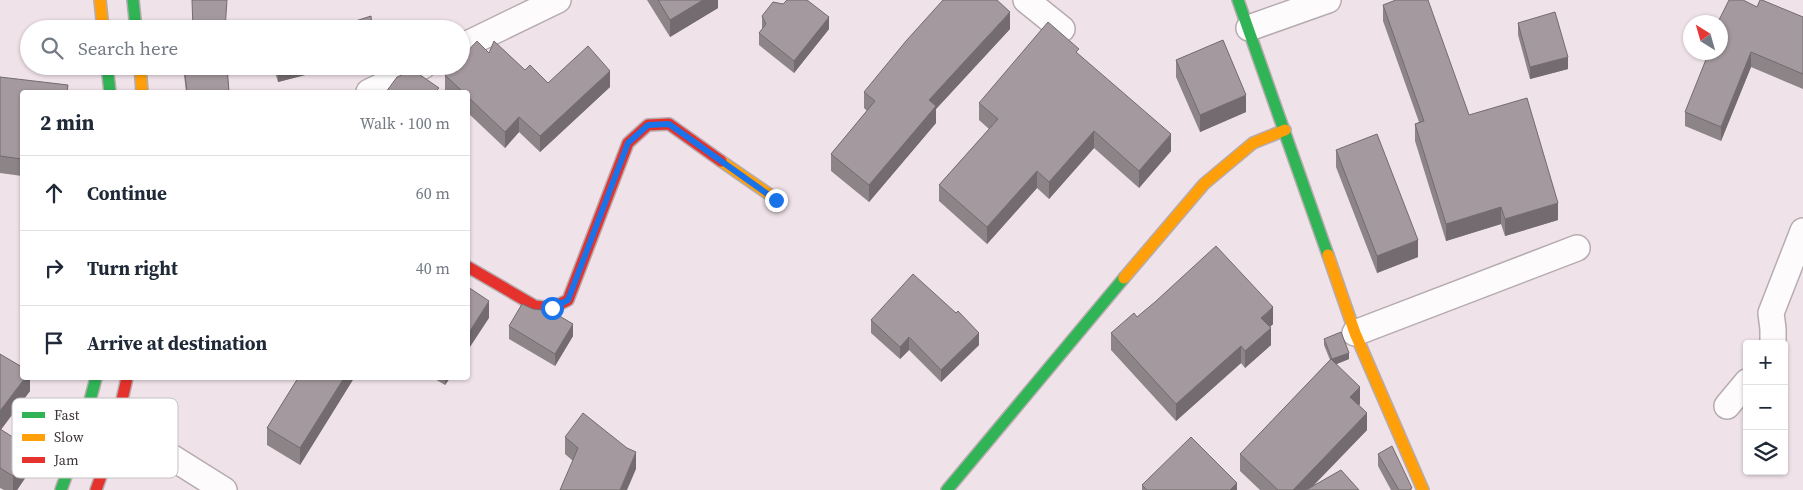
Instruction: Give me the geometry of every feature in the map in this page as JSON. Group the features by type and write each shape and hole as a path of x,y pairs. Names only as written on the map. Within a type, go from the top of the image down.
{"street":[{"path":"100,0 102,20"},
{"path":"133,0 135,20"},
{"path":"470,43 558,0"},
{"path":"1026,0 1062,29"},
{"path":"1238,0 1355,333 1423,490"},
{"path":"1249,28 1328,0"},
{"path":"108,75 110,90"},
{"path":"141,75 142,90"},
{"path":"373,90 404,75"},
{"path":"470,268 535,306 552,308 568,300 628,143 648,125 669,124 776,200"},
{"path":"954,488 1204,184 1253,143 1285,130"},
{"path":"1772,340 1771,313 1803,231"},
{"path":"1355,333 1577,248"},
{"path":"91,398 95,380"},
{"path":"122,398 127,380"},
{"path":"1727,406 1744,385"},
{"path":"178,461 224,490"},
{"path":"61,490 65,478"},
{"path":"96,490 100,478"}],"building":[{"path":"192,0 227,0 226,20 193,20"},
{"path":"658,0 703,0 670,20"},
{"path":"787,0 807,0 829,17 794,61 759,33 766,24 762,16 773,2 783,4"},
{"path":"943,0 997,0 1010,12 929,100 936,106 869,185 831,154 875,101 864,92"},
{"path":"1396,0 1428,0 1469,115 1527,98 1558,203 1505,219 1501,207 1446,224 1415,124 1424,121 1383,5"},
{"path":"1729,0 1743,0 1757,7 1760,0 1762,0 1803,17 1803,74 1751,52 1721,127 1685,112 1706,60 1728,60 1728,15 1722,15"},
{"path":"1555,12 1568,57 1530,67 1518,23"},
{"path":"371,16 371,20 359,20"},
{"path":"1048,22 1079,49 1076,52 1171,134 1139,171 1094,131 1049,182 1037,171 987,227 939,185 998,119 979,103"},
{"path":"1223,40 1246,95 1200,115 1176,60"},
{"path":"477,41 489,53 494,41 525,70 530,65 548,83 588,46 610,71 540,136 519,117 505,132 470,99 470,90 461,90 445,75 470,75 470,48"},
{"path":"185,75 228,75 229,90 187,90"},
{"path":"402,75 420,75 439,88 437,90 387,90 397,77"},
{"path":"0,77 68,85 67,90 20,90 20,159 0,156"},
{"path":"1377,134 1418,240 1377,256 1336,150"},
{"path":"1216,246 1273,307 1261,318 1271,328 1245,351 1241,346 1176,404 1111,333 1134,313 1137,317"},
{"path":"913,274 956,313 958,311 979,333 941,370 909,337 900,347 871,320"},
{"path":"470,288 489,301 470,331"},
{"path":"522,304 533,309 551,311 573,324 555,354 509,326"},
{"path":"1341,332 1349,353 1332,359 1324,339"},
{"path":"0,354 20,366 20,380 23,380 0,411"},
{"path":"1331,359 1360,387 1350,397 1367,413 1293,490 1278,490 1240,454"},
{"path":"297,380 343,380 300,448 267,428"},
{"path":"583,413 627,448 636,452 620,490 560,490 578,448 565,437"},
{"path":"0,429 12,436 12,475 0,468"},
{"path":"1191,437 1237,483 1230,490 1147,490 1142,485"},
{"path":"1392,446 1412,488 1409,490 1399,490 1378,454"},
{"path":"1341,470 1359,490 1306,490"}],"traffic: fast":[{"path":"133,0 135,20"},
{"path":"1238,0 1328,255"},
{"path":"108,75 110,90"},
{"path":"947,490 1124,278"},
{"path":"91,398 95,380"},
{"path":"61,490 65,478"}],"traffic: slow":[{"path":"100,0 102,20"},
{"path":"141,75 142,90"},
{"path":"1124,278 1204,184 1253,143 1285,130"},
{"path":"721,161 776,199"},
{"path":"1328,255 1355,333 1423,490"}],"traffic: jam":[{"path":"470,268 535,306 552,308 568,300 628,143 648,125 669,124 721,161"},
{"path":"122,398 127,380"},
{"path":"96,490 100,478"}],"route":[{"path":"552,308 568,300 628,143 648,125 669,124 776,200"}]}
